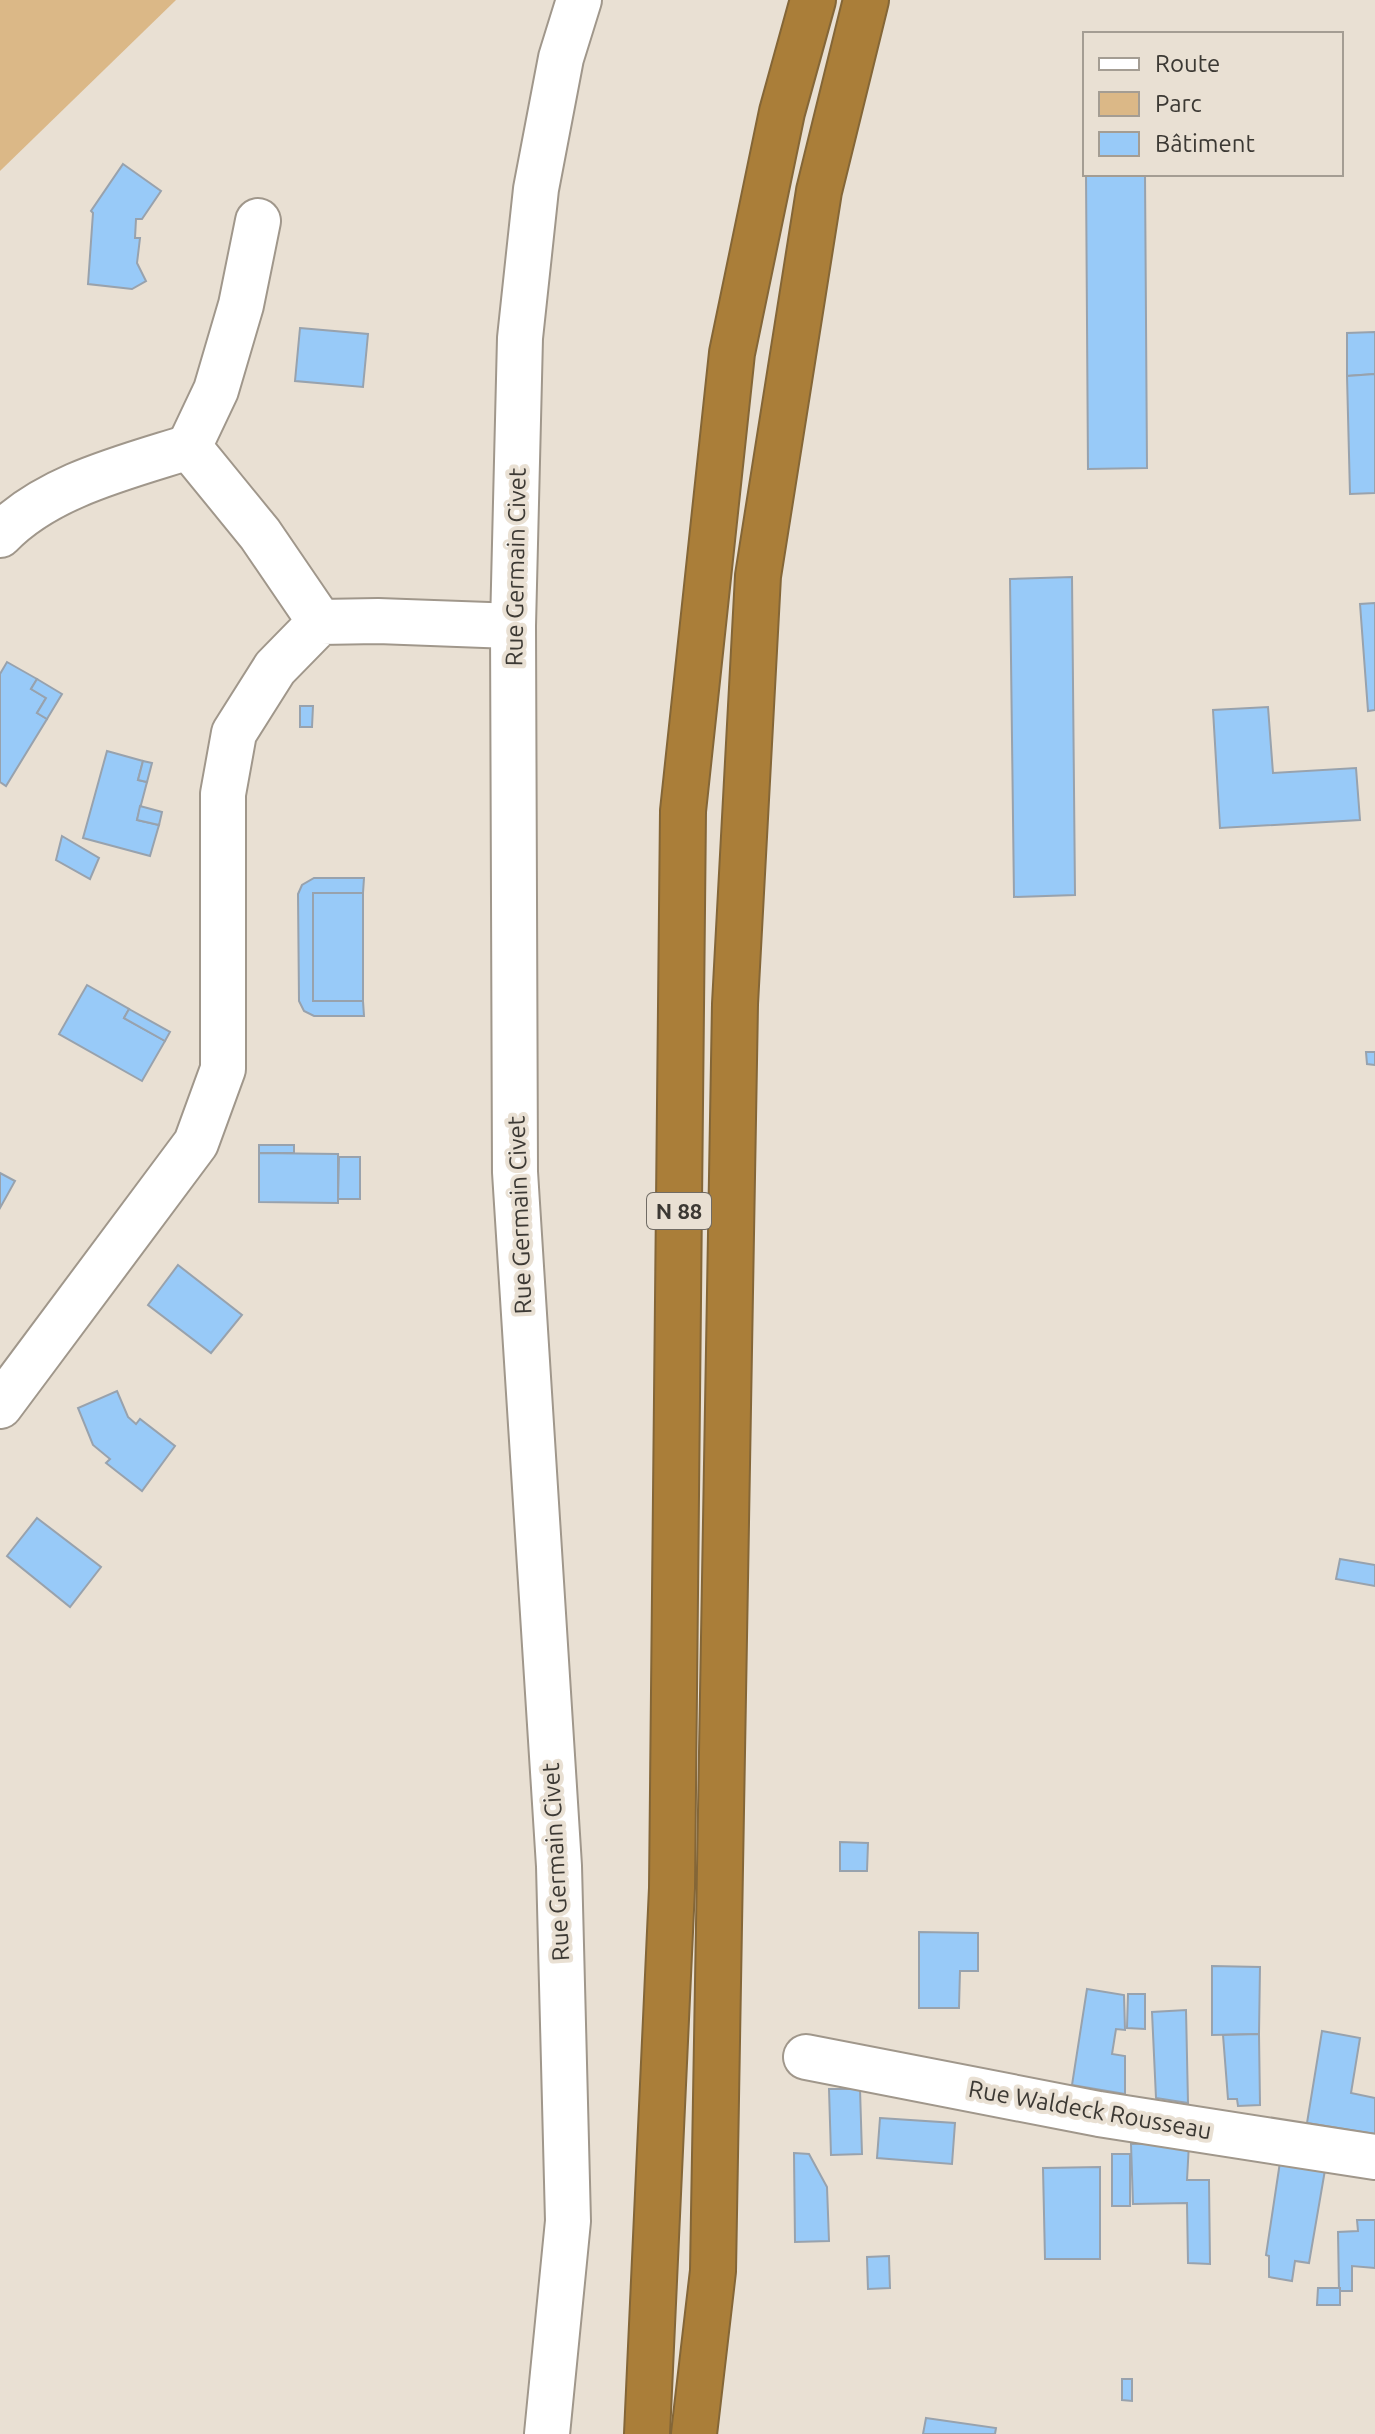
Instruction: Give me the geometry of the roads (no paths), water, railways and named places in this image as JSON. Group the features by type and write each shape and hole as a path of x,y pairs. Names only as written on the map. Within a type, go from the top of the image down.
{"highway":[{"name":"N 88","path":"647,2434 672,1888 683,811 732,353 782,112 813,0"},
{"name":"N 88","path":"694,2434 713,2271 735,1004 758,576 819,191 866,0"}],"street":[{"name":"Rue Germain Civet","path":"547,2434 568,2221 559,1866 515,1172 513,626 520,338 536,189 561,58 579,0"},
{"path":"0,535 55,496 103,474 189,447 216,390 241,305 258,221"},
{"path":"189,447 260,534 320,622"},
{"path":"0,1406 196,1143 223,1069 223,794 234,733 275,668 320,622 513,626"},
{"name":"Rue Waldeck Rousseau","path":"806,2057 1099,2114 1375,2157"}]}
